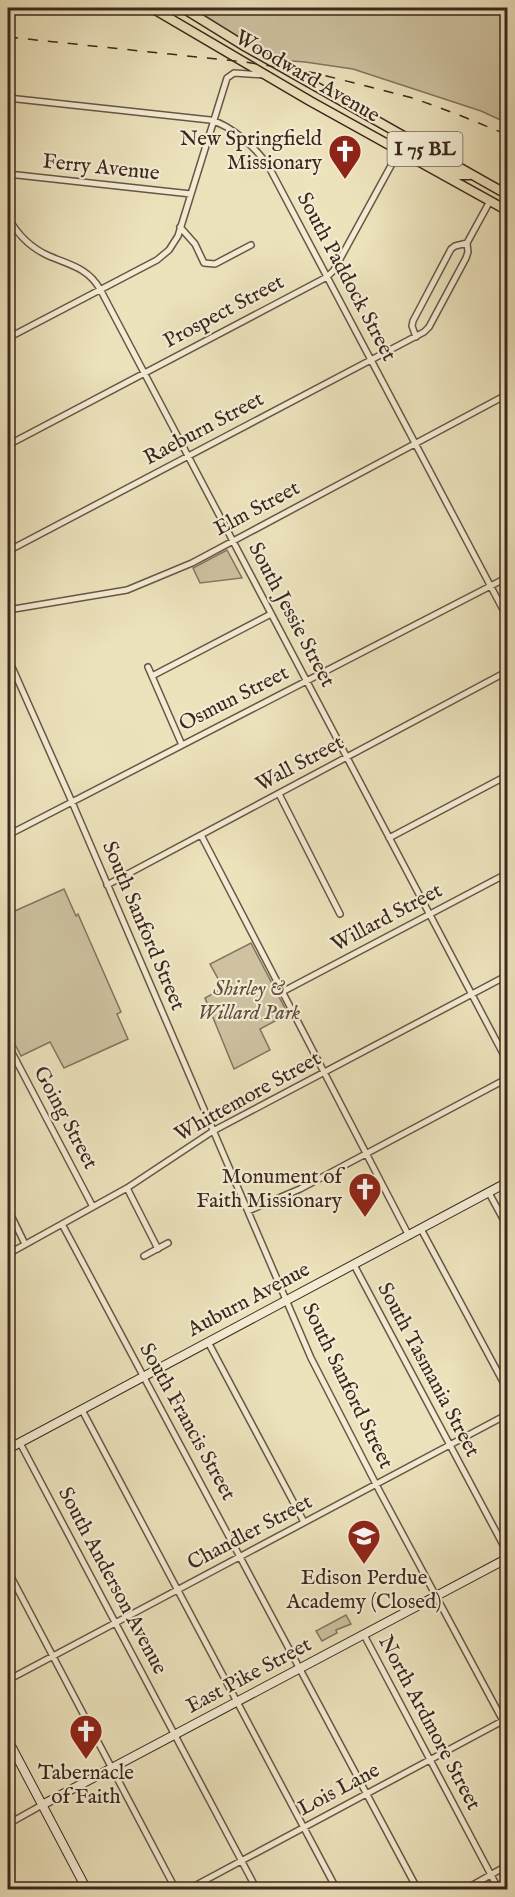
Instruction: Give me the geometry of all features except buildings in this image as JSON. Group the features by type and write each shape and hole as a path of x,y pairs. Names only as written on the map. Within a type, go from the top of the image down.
{"main road":[{"name":"Woodward Avenue","path":"152,8 266,76 507,211"},
{"name":"Woodward Avenue","path":"183,8 246,47 507,195"},
{"path":"399,151 397,146 401,143 459,175 472,176"},
{"path":"490,201 498,199 507,205"},
{"name":"Auburn Avenue","path":"8,1449 507,1182"},
{"name":"East Pike Street","path":"42,1805 364,1635 507,1556"},
{"path":"8,1740 87,1890"}],"street":[{"path":"8,338 164,255 174,244 230,75 234,73 266,76"},
{"name":"South Paddock Street","path":"8,98 214,121 230,130 263,158 507,620"},
{"name":"Prospect Street","path":"8,445 327,277 334,270 399,151"},
{"name":"Ferry Avenue","path":"8,174 191,194"},
{"name":"Raeburn Street","path":"8,551 416,337 429,327 466,258 467,243 490,201"},
{"name":"South Jessie Street","path":"8,217 12,231 40,251 84,271 100,289 507,1064"},
{"path":"180,227 195,244 204,263 215,264 251,245"},
{"name":"Raeburn Street","path":"416,337 412,321 451,249 467,243"},
{"name":"Elm Street","path":"8,610 131,589 192,563 507,394"},
{"name":"Osmun Street","path":"8,835 507,577"},
{"path":"152,676 271,614"},
{"name":"South Sanford Street","path":"8,658 316,1369 436,1596 505,1720 507,1730"},
{"path":"148,667 182,745"},
{"name":"Wall Street","path":"107,885 507,671"},
{"path":"389,838 507,775"},
{"path":"279,794 340,914"},
{"path":"201,835 408,1236"},
{"name":"Willard Street","path":"282,992 507,873"},
{"name":"Whittemore Street","path":"8,1254 127,1188 213,1131 507,975"},
{"name":"Going Street","path":"8,1045 93,1207"},
{"path":"248,1211 300,1189 507,1078"},
{"path":"127,1188 158,1249"},
{"path":"489,1192 507,1228"},
{"path":"8,1209 26,1244"},
{"name":"South Francis Street","path":"62,1224 418,1890"},
{"path":"421,1229 507,1391"},
{"path":"144,1256 168,1243"},
{"name":"South Tasmania Street","path":"354,1264 507,1556"},
{"path":"208,1342 304,1522"},
{"path":"82,1410 337,1890"},
{"name":"Chandler Street","path":"8,1680 507,1414"},
{"name":"South Anderson Avenue","path":"20,1443 257,1890"},
{"path":"8,1571 177,1890"},
{"name":"North Ardmore Street","path":"364,1635 499,1890"},
{"name":"Lois Lane","path":"187,1890 505,1720"},
{"path":"8,1760 16,1756"},
{"name":"East Pike Street","path":"8,1824 42,1805"},
{"path":"464,1890 507,1865"}],"green space":[{"path":"189,8 507,8 507,123 481,111 353,69 278,60"},
{"path":"227,550 242,578 200,583 193,568"},
{"path":"64,889 76,916 78,914 121,1012 117,1014 128,1039 64,1068 50,1042 21,1056 8,1031 8,914"},
{"name":"Shirley & Willard Park","path":"251,943 288,1014 260,1029 270,1050 234,1069 205,998 223,988 210,964"},
{"path":"346,1615 351,1624 336,1630 337,1633 322,1641 316,1631"}],"railway":[{"path":"8,37 245,62 315,73 413,98 508,135"}],"place":[{"name":"New Springfield Missionary","path":"345,180"},
{"name":"Monument of Faith Missionary","path":"365,1218"},
{"name":"Edison Perdue Academy (Closed)","path":"364,1565"},
{"name":"Tabernacle of Faith","path":"86,1760"}]}
